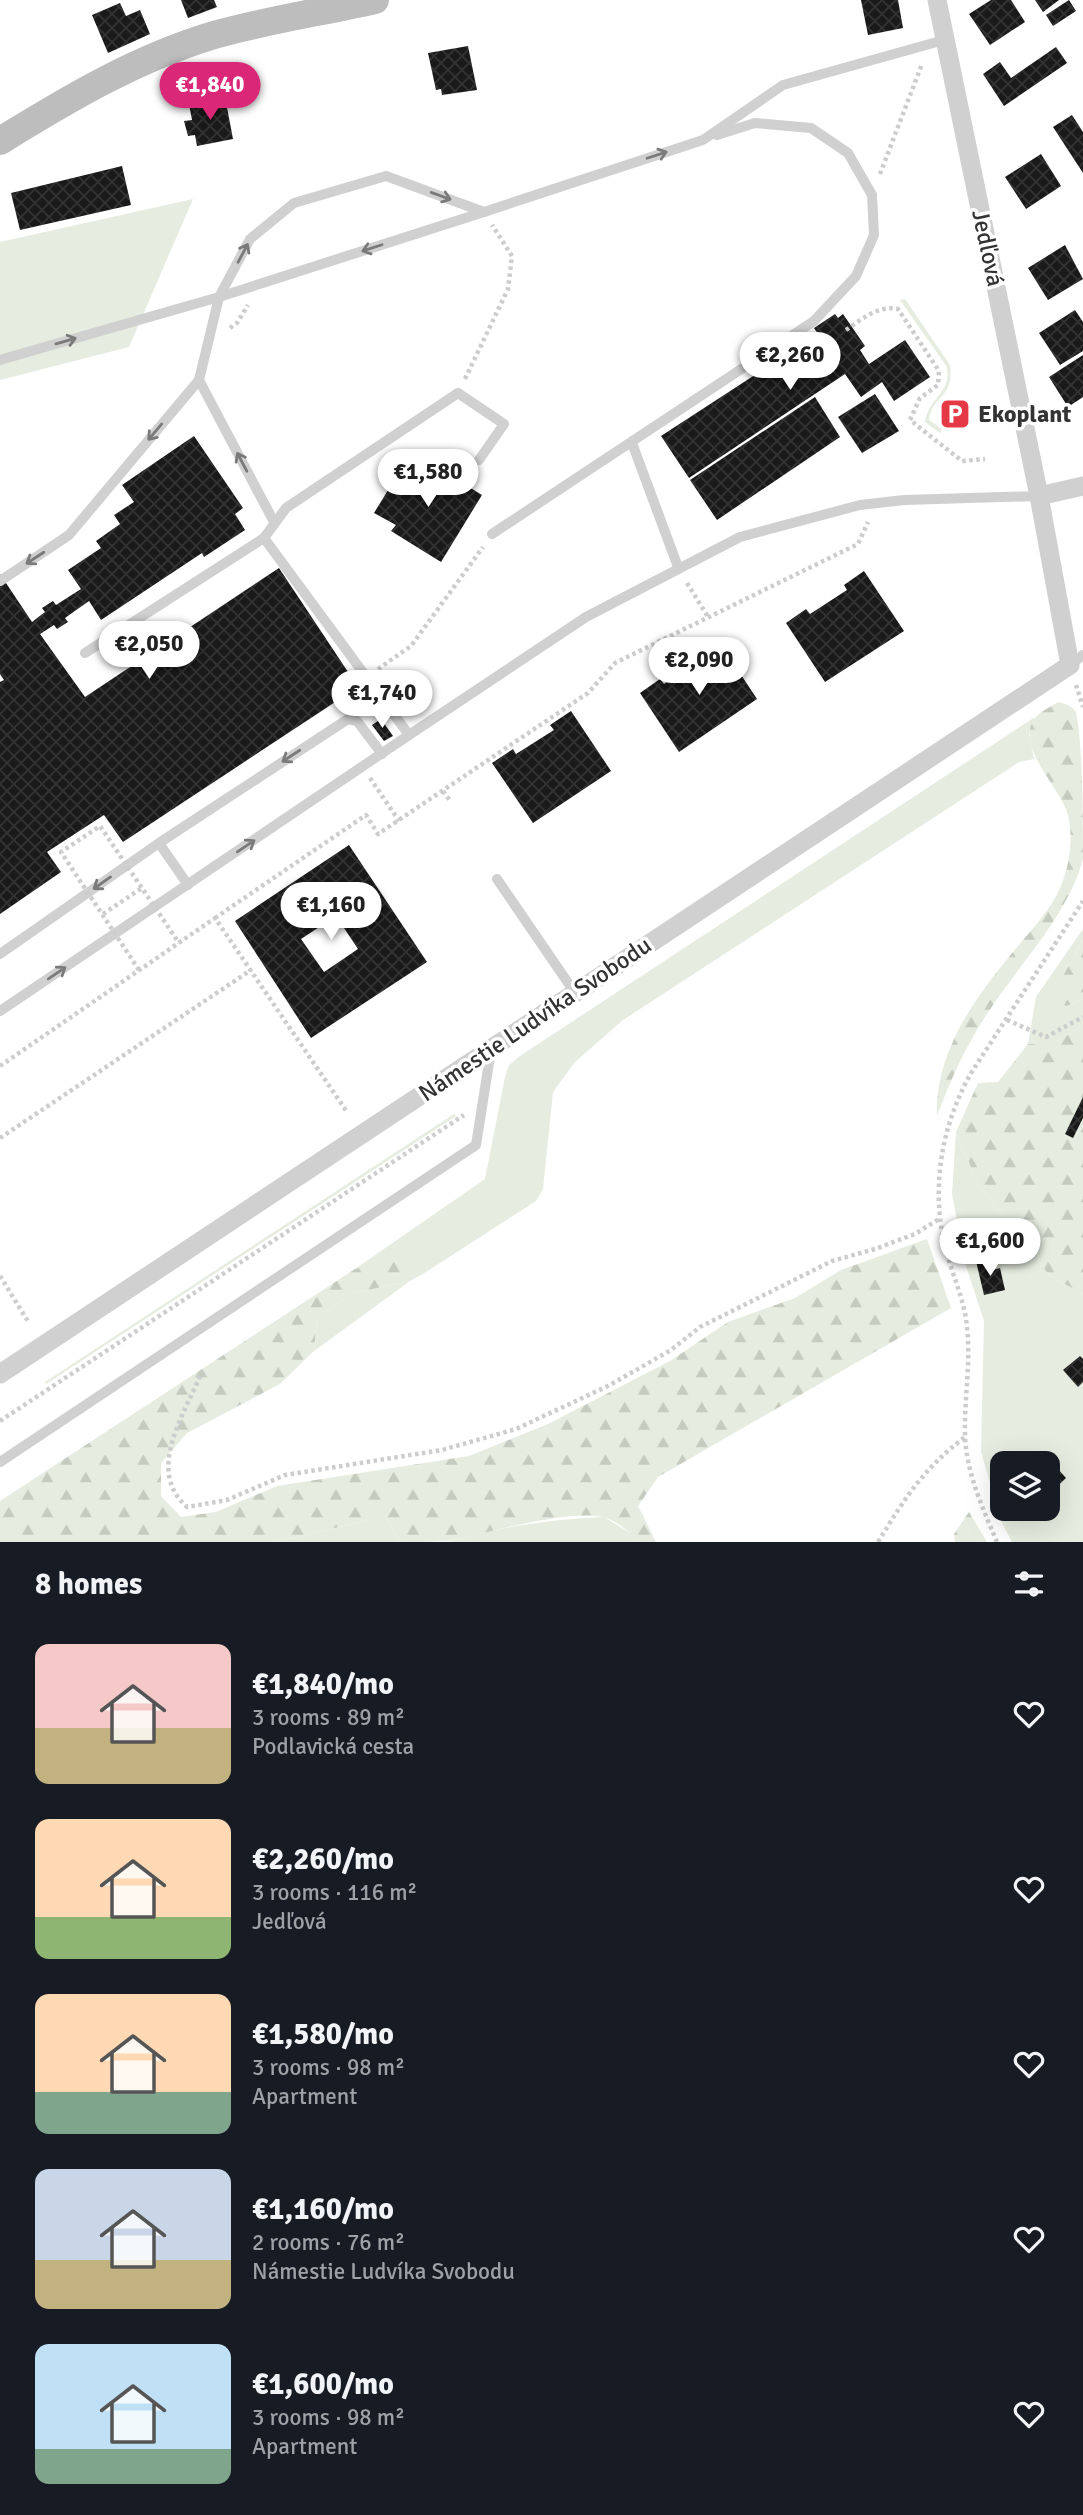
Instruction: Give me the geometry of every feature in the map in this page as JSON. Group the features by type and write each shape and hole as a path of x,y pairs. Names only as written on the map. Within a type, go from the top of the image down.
{"main road":[{"path":"0,141 139,63 213,36 375,0"}],"street":[{"name":"Jedľová","path":"937,0 1039,496 1077,660"},
{"path":"1039,496 1083,486"},
{"name":"Námestie Ludvíka Svobodu","path":"0,1374 1077,660"}],"lane":[{"path":"703,140 783,85 944,40"},
{"path":"0,360 219,297 755,122 811,128 848,153 872,195 874,235 856,276 814,321 492,534"},
{"path":"0,580 69,536 199,380 219,297 250,239 294,203 386,176 484,212"},
{"path":"199,380 274,522"},
{"path":"85,653 264,538 286,509 458,393 504,424 480,460"},
{"path":"632,443 678,567"},
{"path":"0,1011 586,617 678,567 740,537 877,503 1039,496"},
{"path":"264,538 409,735"},
{"path":"0,954 159,843 348,719 357,720 382,754"},
{"path":"159,843 188,885"},
{"path":"497,879 575,993"},
{"path":"0,1462 476,1145 491,1049"}],"path":[{"path":"872,195 921,65 944,40"},
{"path":"458,393 508,289 512,256 484,212"},
{"path":"207,346 237,323 260,284"},
{"path":"846,330 873,312 889,307 898,309 939,371 938,385 920,398 910,419 962,461 985,459"},
{"path":"0,1066 366,815 378,834 399,821 588,693 615,663 858,544 877,503"},
{"path":"366,678 411,646 492,534"},
{"path":"678,567 708,617"},
{"path":"363,767 399,821"},
{"path":"443,791 451,803"},
{"path":"139,970 61,852 100,826 179,943"},
{"path":"103,914 142,888"},
{"path":"997,1542 981,1505 965,1437 969,1347 966,1318 939,1219 938,1186 948,1126 971,1073 1083,901"},
{"path":"215,918 348,1112"},
{"path":"0,1138 251,970"},
{"path":"1007,1020 1046,1037 1083,1017"},
{"path":"0,1421 484,1100"},
{"path":"201,1376 170,1447 167,1480 175,1496 187,1507 227,1500 285,1475 442,1450 516,1429 610,1385 671,1350 701,1326 832,1261 915,1234 939,1219"},
{"path":"0,1276 29,1323"},
{"path":"878,1542 905,1498 933,1462 965,1437"}],"green space":[{"path":"193,199 129,347 0,380 0,242"},
{"path":"905,299 950,365 949,385 934,405 929,420 942,429 940,433 925,422 930,407 946,383 947,367 900,300"},
{"path":"1058,702 1069,705 1076,713 1082,784 1083,859 1067,899 1056,917 968,1045 937,1116 943,1068 961,1025 988,984 1047,910 1064,877 1071,840 1067,812 1040,765 1030,740 1030,728 1036,717"},
{"path":"1035,717 1029,734 1034,759 1019,762 623,1020 575,1062 553,1092 543,1189 536,1201 426,1272 428,1264 397,1259 355,1269 485,1179 505,1077 509,1065 520,1056"},
{"path":"1083,929 1083,940 1074,956 1067,1006 1083,999 1083,1027 1050,1044 1028,1044 1036,997"},
{"path":"1083,940 1083,999 1067,1006 1057,1002 1055,991"},
{"path":"1083,1027 1083,1294 1050,1276 979,1186 956,1132 978,1083 998,1082 1028,1044 1050,1044"},
{"path":"454,1114 456,1116 46,1384 45,1382"},
{"path":"956,1132 979,1186 1050,1276 1083,1294 1083,1542 1012,1542 1001,1521 1060,1521 1060,1451 990,1451 990,1483 981,1452 984,1321 965,1263 952,1194"},
{"path":"927,1239 951,1308 658,1477 638,1506 656,1542 637,1542 612,1520 588,1515 549,1519 449,1541 401,1542 387,1520 369,1520 275,1542 0,1542 0,1501 355,1269 403,1258 421,1260 428,1264 426,1272 410,1281 354,1293 317,1317 314,1351 280,1384 187,1433 161,1463 161,1496 181,1517 216,1512 277,1486 469,1456 548,1424 670,1361 728,1322 795,1298 841,1270"},
{"path":"410,1281 314,1351 317,1317 354,1293"},
{"path":"969,1512 987,1542 955,1542 954,1534"},
{"path":"604,1517 635,1536 637,1542 447,1542 525,1525"},
{"path":"369,1520 387,1520 401,1542 275,1542"}],"building":[{"path":"181,0 214,0 217,7 188,18"},
{"path":"861,0 898,0 903,28 868,35"},
{"path":"991,0 1011,0 1025,22 990,45 969,14"},
{"path":"1035,0 1059,0 1043,12"},
{"path":"1069,0 1076,11 1053,26 1046,15"},
{"path":"120,3 126,16 140,10 150,34 108,53 92,15"},
{"path":"468,46 477,90 442,95 441,89 436,90 428,53"},
{"path":"1056,47 1067,63 1004,106 983,74 1000,62 1011,78"},
{"path":"225,97 233,139 197,146 195,135 188,136 184,121 192,120 189,104"},
{"path":"1072,115 1083,132 1083,173 1053,127"},
{"path":"1041,154 1061,186 1026,209 1005,177"},
{"path":"122,166 131,205 20,230 11,193"},
{"path":"1065,245 1083,279 1048,300 1028,268"},
{"path":"1075,310 1083,322 1083,351 1060,365 1039,333"},
{"path":"835,314 838,318 843,314 865,346 860,350 869,364 905,340 930,377 894,401 882,382 861,397 845,374 689,478 661,436 818,334 814,328"},
{"path":"1083,355 1083,397 1068,407 1049,377"},
{"path":"875,394 899,431 862,453 838,417"},
{"path":"815,397 840,437 717,520 690,480"},
{"path":"194,436 243,508 235,514 245,530 204,557 202,553 101,620 89,601 65,618 68,622 57,629 54,625 40,634 85,697 279,568 358,687 123,842 104,815 47,852 61,872 0,914 0,682 4,680 0,674 0,574 32,622 45,612 42,608 53,601 56,605 81,589 68,570 101,548 96,541 120,524 114,515 134,502 122,485"},
{"path":"404,464 424,477 432,464 482,495 441,562 391,531 396,525 374,513"},
{"path":"864,571 904,631 825,682 786,623 806,609 810,614 847,590 844,585"},
{"path":"718,640 757,699 679,752 640,693 660,679 664,684 701,659 697,654"},
{"path":"571,711 611,771 533,823 492,763 513,749 516,754 554,730 550,725"},
{"path":"381,719 393,736 384,741 372,725"},
{"path":"349,845 427,962 311,1038 235,921","holes":["336,916 358,949 324,972 301,939"]},
{"path":"1083,1097 1083,1118 1073,1138 1065,1134"},
{"path":"987,1258 989,1271 1000,1268 1005,1290 984,1295 976,1261"},
{"path":"1080,1356 1083,1359 1083,1382 1078,1387 1063,1370"},
{"path":"1060,1471 1066,1478 1060,1484"}],"place":[{"name":"Ekoplant","path":"955,414"}]}
